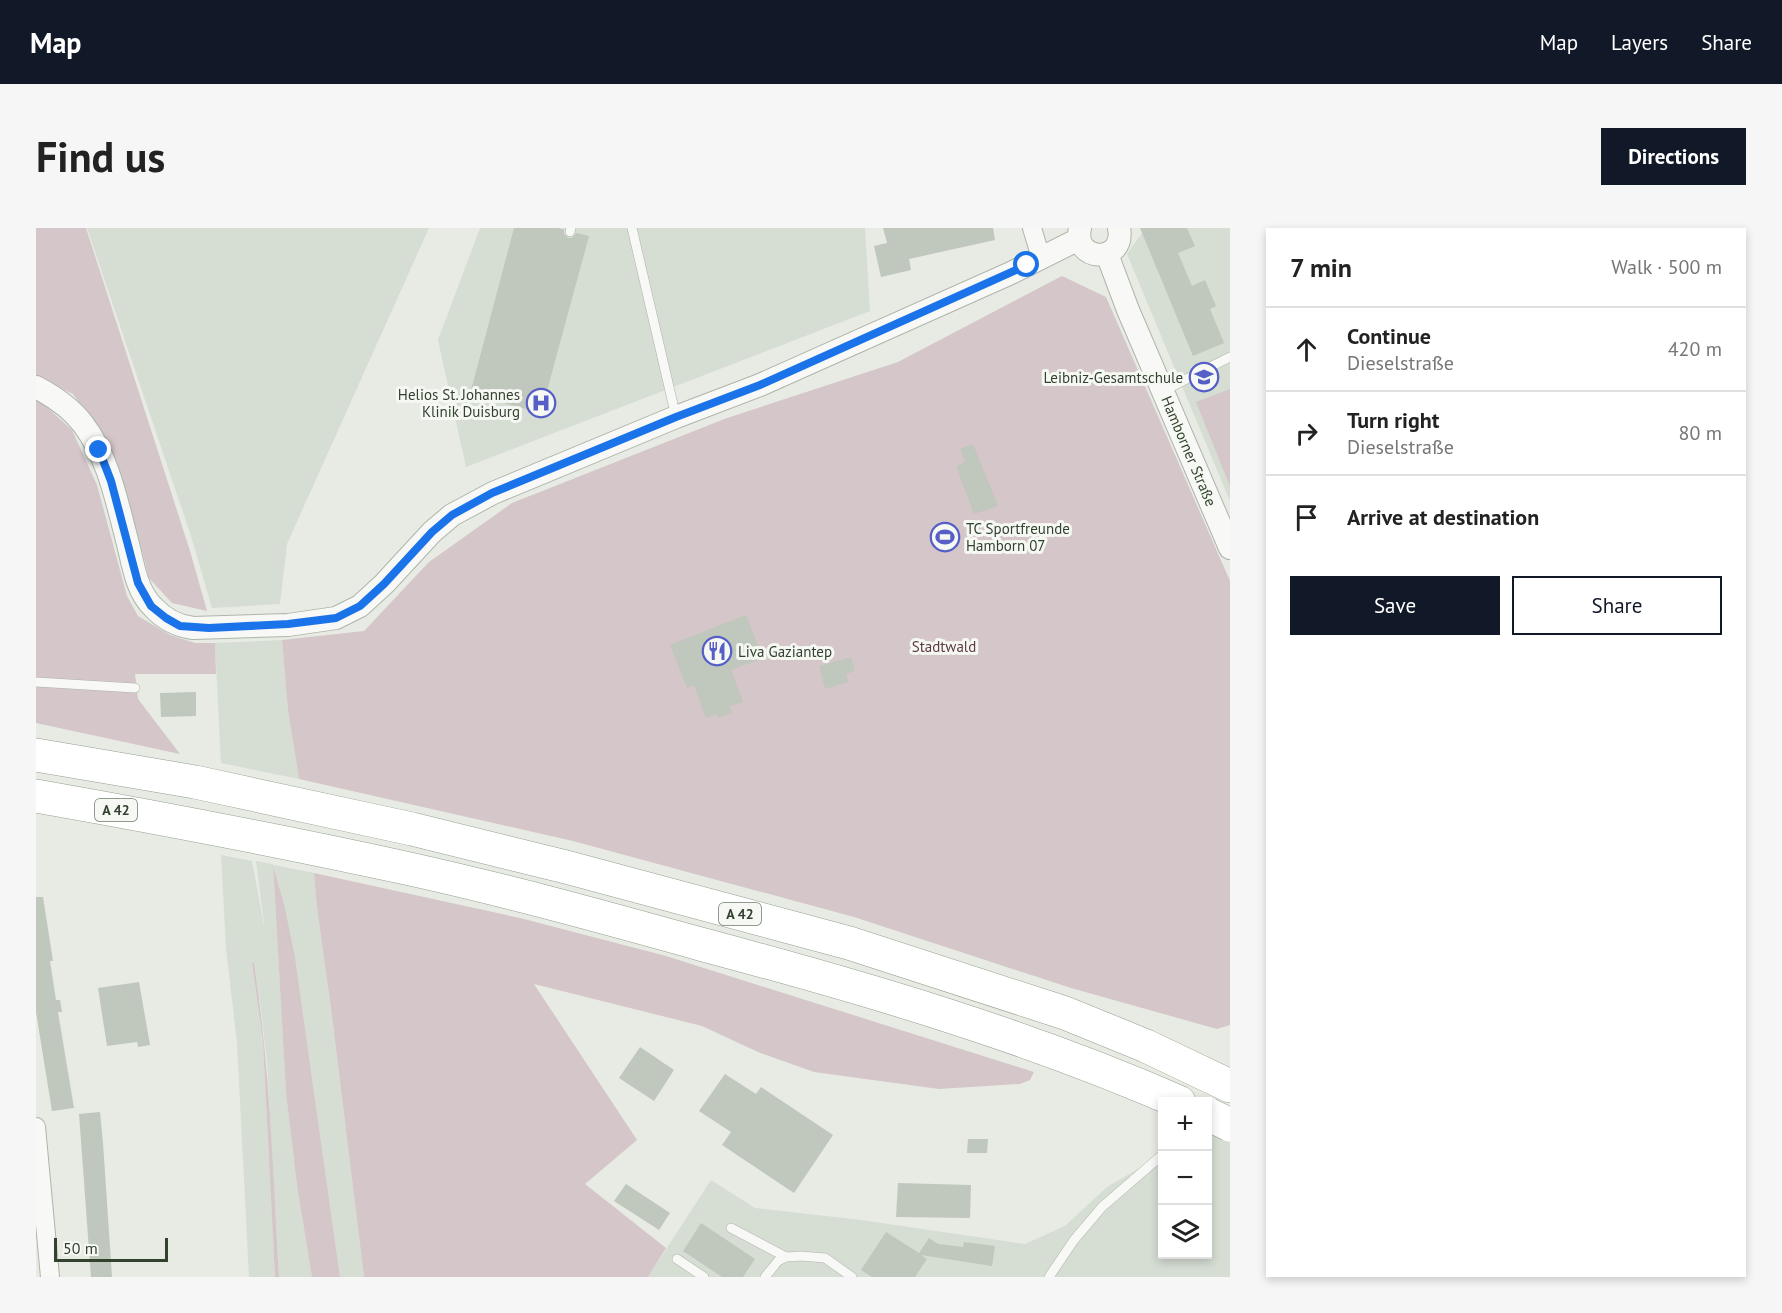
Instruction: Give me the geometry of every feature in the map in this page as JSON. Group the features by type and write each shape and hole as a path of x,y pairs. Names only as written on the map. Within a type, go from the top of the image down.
{"highway":[{"name":"A 42","path":"36,755 195,782 412,829 566,867 849,943 1065,1013 1146,1046 1230,1086"},
{"name":"A 42","path":"36,796 196,824 412,869 555,904 851,984 1058,1052 1169,1097"}],"street":[{"path":"1032,228 1041,258"},
{"path":"36,387 56,398 82,423 99,450 111,481 138,583 151,606 180,626 209,628 288,624 336,618 360,606 384,584 432,532 452,515 492,493 676,417 771,381 1041,258 1080,234 1084,248 1092,254 1099,256 1107,254 1116,247 1120,236 1119,228"},
{"name":"Hamborner Straße","path":"1107,254 1128,310 1230,548"},
{"path":"36,1127 45,1271"}],"lane":[{"path":"632,228 676,417"},
{"path":"1163,391 1230,357"},
{"path":"36,682 135,688"},
{"path":"1218,1122 1230,1118"},
{"path":"1049,1277 1074,1240 1102,1208 1158,1159"},
{"path":"731,1228 786,1257"},
{"path":"765,1277 778,1261 786,1257 801,1256 825,1258 852,1277"},
{"path":"677,1259 704,1277"}],"shaded area":[{"path":"87,228 429,228 287,544 280,604 212,608 191,536"},
{"name":"Helios St. Johannes Klinik Duisburg","path":"480,228 865,228 870,311 466,467 438,340"},
{"name":"Leibniz-Gesamtschule","path":"1140,228 1230,228 1230,501 1127,254 1142,233"},
{"path":"282,640 288,710 299,779 221,763 215,643"},
{"path":"221,855 252,861 265,931 256,861 273,864 286,1093 297,1186 312,1277 279,1277 267,1062 254,963 252,964 263,1042 275,1277 249,1277 237,1043 226,948"},
{"path":"274,865 314,873 364,1277 340,1277 295,957"},
{"path":"1230,1115 1230,1277 648,1277 711,1180 755,1208 861,1220 1025,1244 1065,1226 1107,1187 1158,1157 1158,1259 1212,1259 1212,1126"}],"green space":[{"path":"36,228 86,228 190,551 207,611 172,603 149,578 138,535 109,446 73,394 36,377"},
{"name":"Stadtwald","path":"1062,276 1106,297 1230,581 1230,1025 1217,1029 1071,988 854,917 573,841 299,779 288,710 282,640 364,631 429,562 512,503 727,418 898,362"},
{"path":"1230,389 1230,486 1196,402"},
{"path":"36,400 72,430 97,485 127,596 138,616 170,635 195,643 215,643 216,674 135,674 138,699 180,754 36,723"},
{"path":"273,864 295,957 340,1277 312,1277 297,1186 286,1093"},
{"path":"314,873 520,918 666,956 1034,1072 1030,1080 1020,1084 939,1089 814,1072 758,1052 702,1026 534,984 637,1140 585,1184 666,1248 648,1277 364,1277"},
{"path":"252,963 254,963 259,1002 267,1080 279,1277 275,1277 263,1042"}],"building":[{"path":"514,228 558,228 564,230 568,238 572,238 577,233 589,236 541,413 470,394"},
{"path":"883,228 993,228 995,240 909,259 911,270 881,277 874,246 887,243"},
{"path":"1140,228 1187,228 1195,246 1178,253 1192,286 1205,280 1216,306 1210,309 1224,343 1193,356"},
{"path":"973,444 998,506 974,514 956,466 965,462 960,449"},
{"name":"Liva Gaziantep","path":"746,615 763,658 731,670 743,702 730,706 732,713 718,718 717,714 706,718 694,685 687,688 670,645"},
{"path":"851,657 855,671 846,674 848,682 825,689 819,666"},
{"path":"196,692 196,716 161,717 160,693"},
{"path":"36,897 43,897 53,961 50,961 56,1000 60,1000 62,1012 58,1012 74,1108 52,1111 36,1012"},
{"path":"139,982 150,1045 138,1047 137,1042 107,1046 98,988"},
{"path":"640,1047 674,1070 654,1101 619,1078"},
{"path":"725,1074 756,1094 761,1087 833,1135 794,1193 722,1145 731,1132 699,1111"},
{"path":"100,1112 112,1277 91,1277 79,1114"},
{"path":"968,1139 988,1139 987,1153 967,1153"},
{"path":"898,1183 971,1185 970,1218 896,1217"},
{"path":"626,1184 670,1213 659,1230 614,1201"},
{"path":"701,1223 755,1259 743,1277 722,1277 683,1251"},
{"path":"886,1232 919,1253 929,1238 938,1244 963,1247 964,1242 995,1246 992,1266 921,1255 927,1259 915,1277 872,1277 861,1270"}],"place":[{"name":"Leibniz-Gesamtschule","path":"1204,377"},
{"name":"Helios St. Johannes Klinik Duisburg","path":"541,403"},
{"name":"TC Sportfreunde Hamborn 07","path":"945,537"},
{"name":"Liva Gaziantep","path":"717,651"}],"route":[{"path":"99,450 111,481 138,583 151,606 166,618 180,626 209,628 288,624 336,618 360,606 384,584 411,552 452,515 492,493 760,385 1027,265"}]}
